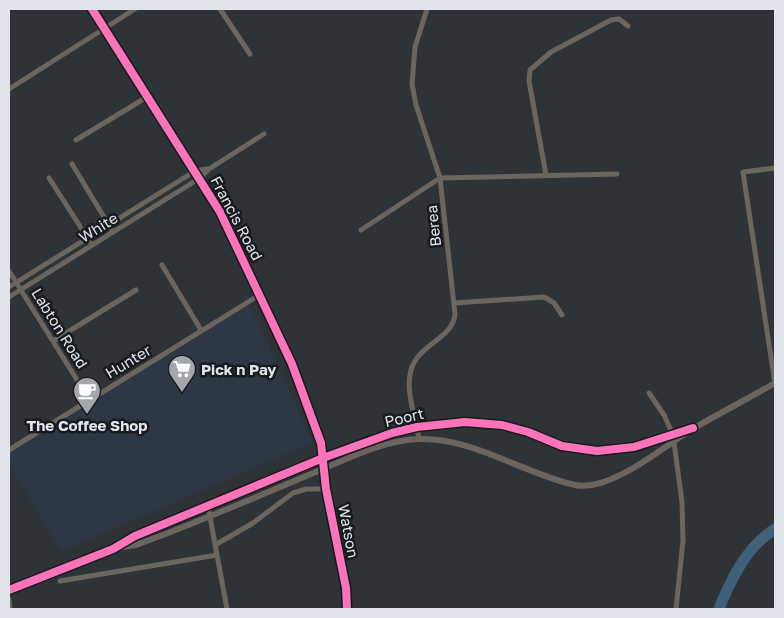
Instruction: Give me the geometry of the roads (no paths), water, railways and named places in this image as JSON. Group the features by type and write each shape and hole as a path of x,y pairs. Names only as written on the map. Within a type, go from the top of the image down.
{"street":[{"name":"Francis Road","path":"92,9 200,178 226,224 261,294 307,401 319,435 323,458"},
{"path":"10,86 135,9"},
{"path":"220,9 250,54"},
{"name":"Berea","path":"419,439 410,384 411,371 424,349 450,329 454,319 454,303 440,178 416,105 412,84 415,47 427,9"},
{"path":"546,175 529,80 530,70 551,52 611,20 619,19 628,26"},
{"path":"76,140 147,97"},
{"path":"195,171 209,169 264,134"},
{"path":"72,164 113,232"},
{"path":"775,168 743,172 775,383"},
{"name":"White","path":"9,297 200,178 209,169"},
{"name":"White","path":"9,287 195,171"},
{"path":"361,230 440,178 617,174"},
{"path":"49,178 92,246"},
{"path":"162,265 201,330"},
{"name":"Labton Road","path":"9,271 89,399"},
{"path":"53,341 136,290"},
{"name":"Hunter","path":"9,450 261,294"},
{"path":"454,303 544,297 554,303 562,316"},
{"name":"Poort","path":"112,549 143,542 373,450 419,439 458,444 557,480 582,486 606,480 674,442 693,428 775,383"},
{"path":"649,393 664,415 674,442 684,527 676,609"},
{"name":"Poort","path":"112,549 135,536 323,458 386,435 417,427 465,422 502,425 562,446 592,451 634,447 693,428"},
{"name":"Watson","path":"323,458 326,489 346,588 346,609"},
{"path":"215,545 253,523 294,493 306,489 326,489"},
{"path":"208,506 227,609"},
{"path":"9,590 112,549"},
{"path":"60,582 217,555"},
{"path":"9,599 10,609"}],"waterway":[{"path":"719,609 741,564 756,544 775,529"}],"place":[{"name":"Pick n Pay","path":"182,393"},
{"name":"The Coffee Shop","path":"87,415"}]}
